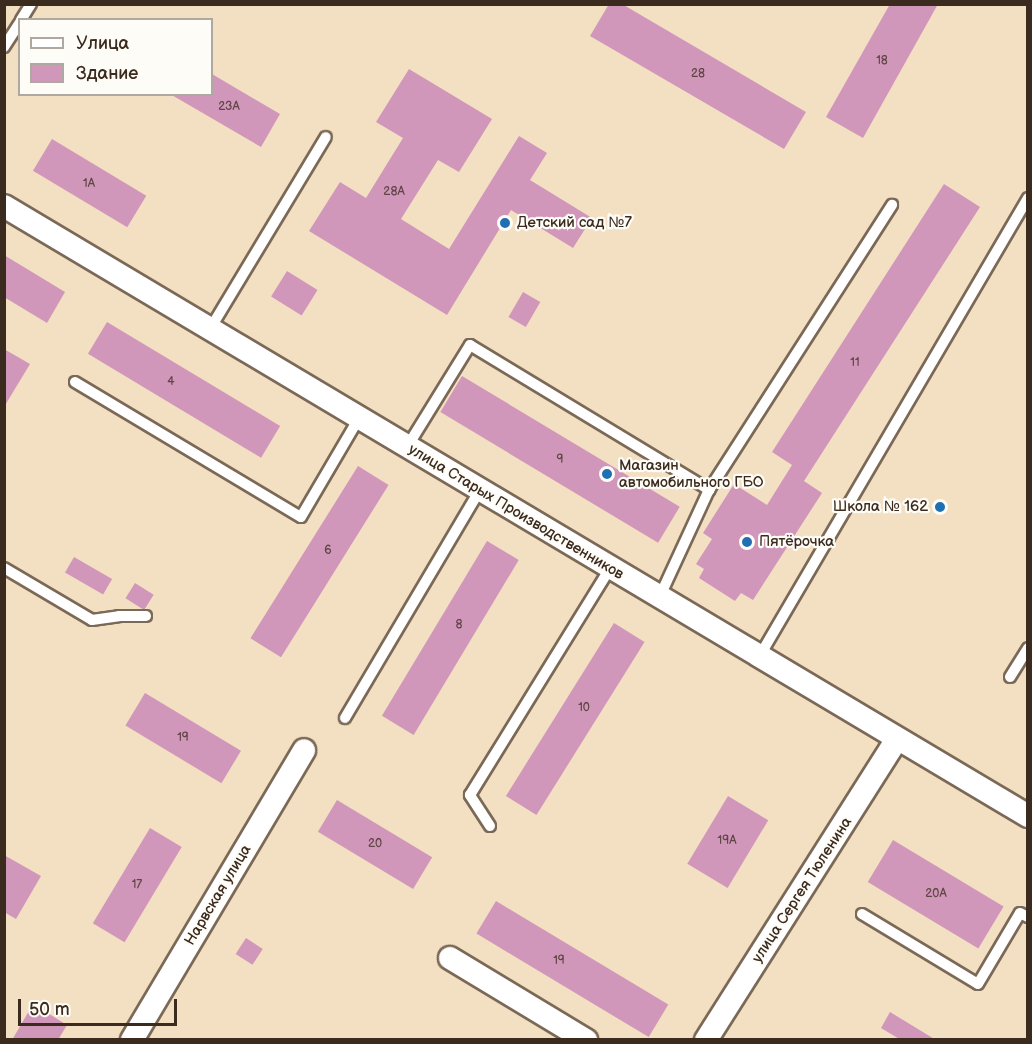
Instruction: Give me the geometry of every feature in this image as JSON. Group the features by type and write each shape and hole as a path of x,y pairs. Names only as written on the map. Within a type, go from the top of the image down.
{"street":[{"name":"улица Старых Производственников","path":"4,206 1028,816"},
{"name":"улица Сергея Тюленина","path":"706,1040 897,739"},
{"name":"Нарвская улица","path":"132,1040 304,750"},
{"path":"450,958 586,1040"}],"lane":[{"path":"22,18 31,4"},
{"path":"4,47 18,24"},
{"path":"210,329 326,137"},
{"path":"759,657 1028,198"},
{"path":"659,598 709,490 892,205"},
{"path":"407,447 470,345 709,490"},
{"path":"75,382 301,517 359,418"},
{"path":"345,718 480,490"},
{"path":"4,568 92,620 119,616 146,616"},
{"path":"490,826 470,795 610,568"},
{"path":"1011,677 1028,648"},
{"path":"862,915 978,984 1020,913 1028,917"}],"building":[{"path":"609,4 622,4 806,112 784,149 590,36"},
{"path":"890,4 938,4 863,138 826,117"},
{"path":"409,69 492,119 459,172 438,160 401,219 449,249 519,136 547,153 530,180 592,218 573,248 511,210 447,315 309,231 340,182 366,198 403,138 376,122"},
{"path":"213,75 280,114 261,147 173,96 213,96"},
{"path":"52,139 146,196 127,227 33,171"},
{"path":"944,184 980,207 804,481 822,493 753,600 741,593 735,601 699,578 704,569 696,564 712,539 703,533 734,484 767,505 792,465 772,452"},
{"path":"4,255 65,292 47,323 4,297"},
{"path":"287,271 318,290 302,316 271,296"},
{"path":"523,292 540,302 526,327 508,317"},
{"path":"107,322 280,426 261,458 88,354"},
{"path":"4,349 30,364 4,407"},
{"path":"462,376 680,507 658,543 440,412"},
{"path":"358,466 389,485 281,657 250,638"},
{"path":"487,541 519,560 414,735 382,716"},
{"path":"74,557 112,579 103,595 65,573"},
{"path":"135,583 154,595 144,610 125,598"},
{"path":"614,623 645,642 536,815 506,796"},
{"path":"145,693 241,751 221,783 125,726"},
{"path":"728,796 768,820 728,888 687,864"},
{"path":"337,800 432,857 413,889 318,832"},
{"path":"150,828 182,847 125,942 93,923"},
{"path":"893,840 1004,906 978,948 868,882"},
{"path":"4,855 41,876 16,919 4,912"},
{"path":"496,901 668,1005 649,1037 476,934"},
{"path":"246,938 263,949 252,965 236,954"},
{"path":"33,1004 67,1025 58,1040 12,1040"},
{"path":"890,1012 936,1040 901,1040 881,1028"}],"place":[{"name":"Детский сад №7","path":"505,223"},
{"name":"Магазин автомобильного ГБО","path":"607,474"},
{"name":"Школа № 162","path":"940,507"},
{"name":"Пятёрочка","path":"747,542"}]}
